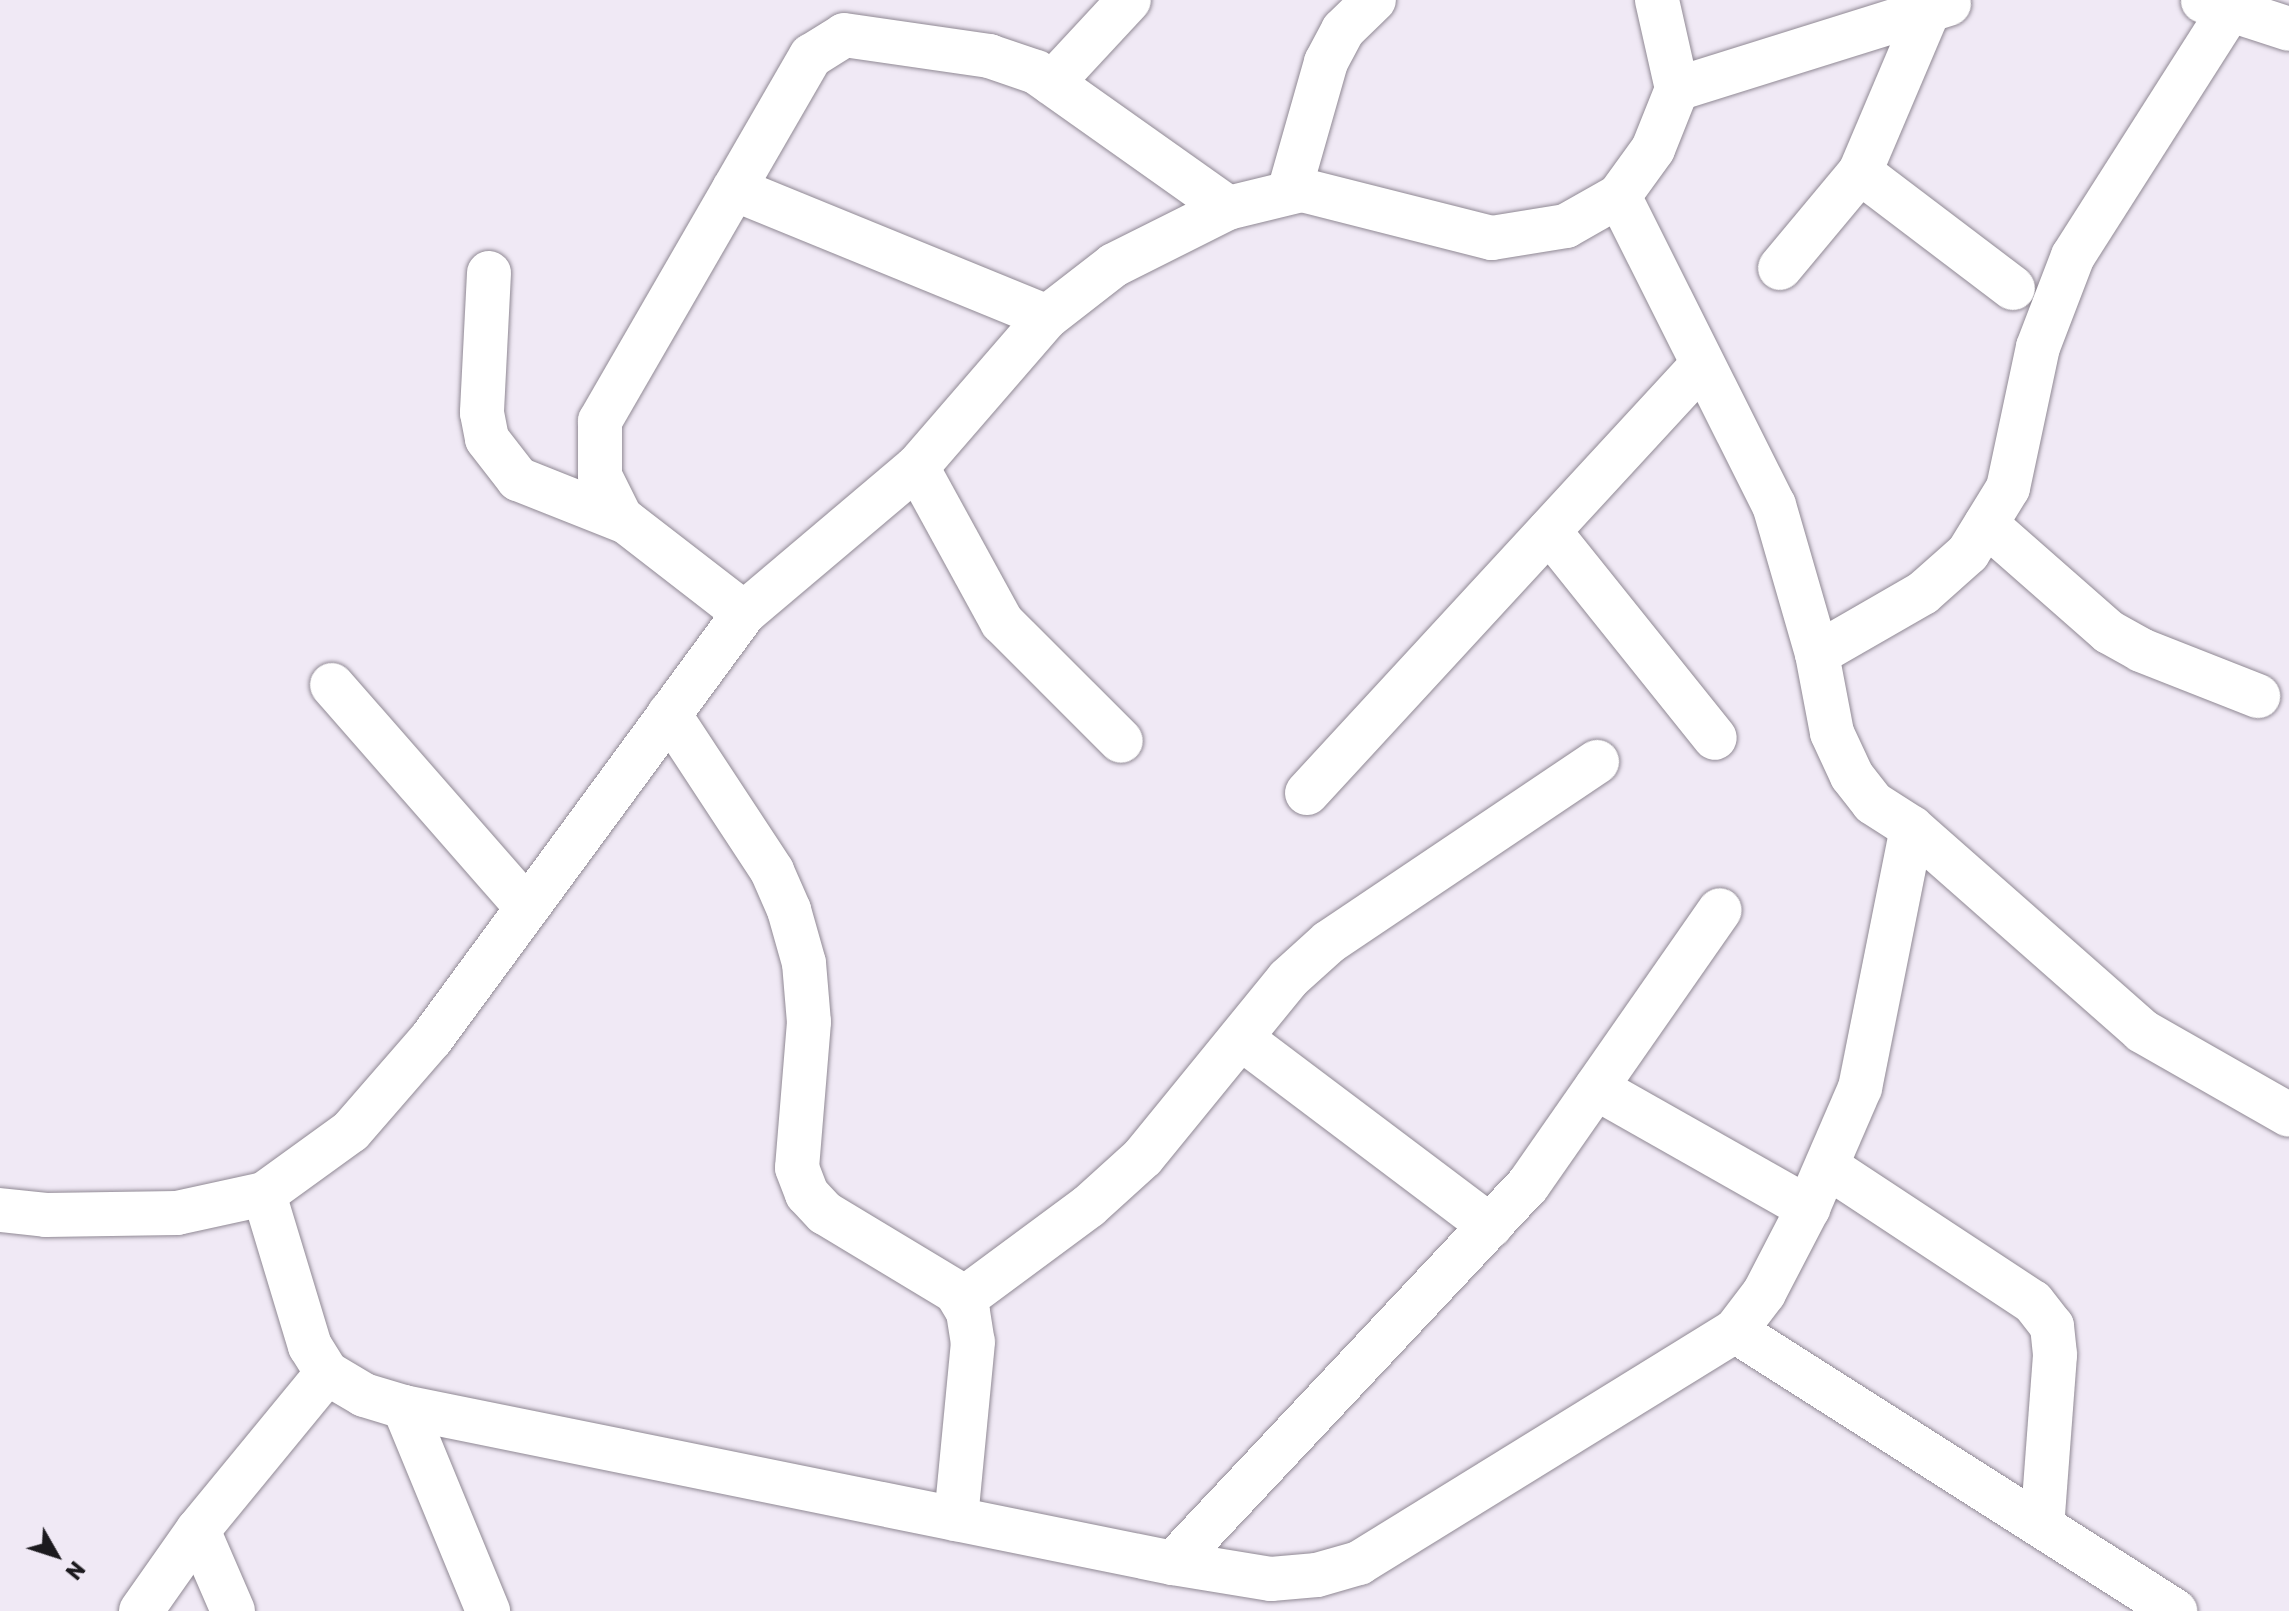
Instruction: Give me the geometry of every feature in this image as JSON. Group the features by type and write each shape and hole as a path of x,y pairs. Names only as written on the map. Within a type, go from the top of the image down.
{"street":[{"path":"1052,83 1129,0"},
{"path":"1289,192 1326,62 1343,30 1374,0"},
{"path":"0,1210 46,1215 177,1213 264,1194 351,1131 431,1039 744,613 917,467 1047,317 1114,265 1228,208 1289,192 1302,190 1492,238 1566,226 1619,196 1653,149 1677,89 1657,0"},
{"path":"1677,89 1942,3"},
{"path":"1780,268 1860,172 1942,3"},
{"path":"1817,654 1923,593 1968,553 1986,524 2008,488 2038,347 2063,277 2216,5 2289,29"},
{"path":"626,522 600,476 600,421 811,56 853,17 1036,72 1228,208"},
{"path":"1860,172 2013,288"},
{"path":"734,189 1047,317"},
{"path":"1619,196 1700,367 1774,505 1817,654 1832,733 1852,776 1873,803 1912,828 2142,1031 2289,1115"},
{"path":"489,273 482,413 487,439 518,479 626,522 744,613"},
{"path":"1307,793 1700,367"},
{"path":"917,467 1002,622 1121,741"},
{"path":"1986,524 2109,632 2141,650 2258,696"},
{"path":"1549,531 1715,738"},
{"path":"332,685 527,908"},
{"path":"669,714 772,871 793,923 804,963 809,1022 797,1168 807,1194 825,1213 915,1264 962,1300 973,1342 956,1519"},
{"path":"962,1300 1089,1206 1143,1157 1288,979 1329,942 1597,762"},
{"path":"264,1194 310,1346 327,1373 364,1395 404,1407 1173,1563 1271,1579 1317,1575 1359,1563 1735,1331 1764,1293 1808,1208 1860,1088 1912,828"},
{"path":"1173,1563 1528,1185 1720,910"},
{"path":"1242,1039 1490,1226"},
{"path":"1596,1088 1808,1208"},
{"path":"1828,1167 2033,1302 2052,1326 2042,1526"},
{"path":"1735,1331 2175,1611"},
{"path":"141,1611 198,1530 327,1373"},
{"path":"404,1407 488,1611"},
{"path":"198,1530 233,1611"}]}
